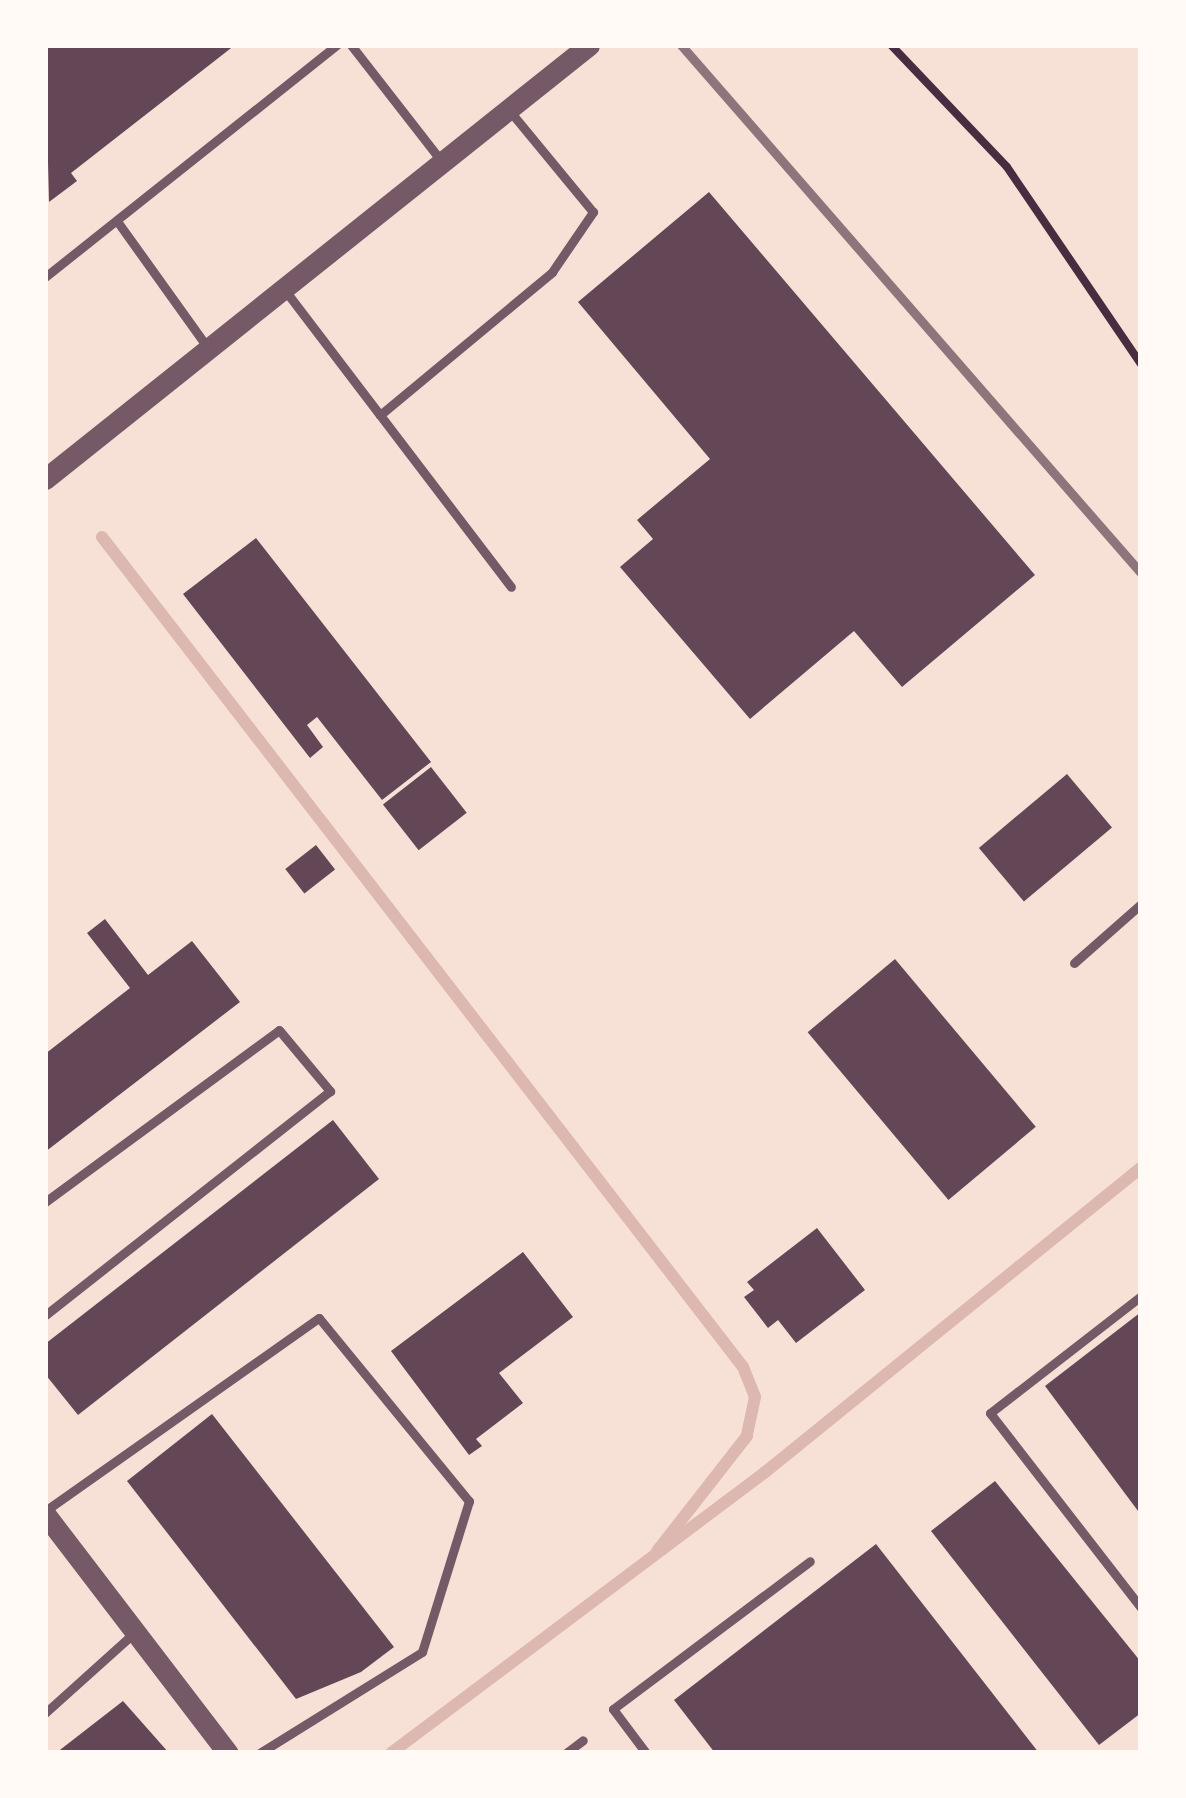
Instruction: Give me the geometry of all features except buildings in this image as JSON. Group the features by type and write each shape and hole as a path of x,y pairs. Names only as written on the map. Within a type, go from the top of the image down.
{"street":[{"path":"45,478 589,45"},
{"path":"45,1512 228,1753"}],"lane":[{"path":"45,277 337,45"},
{"path":"351,45 442,162"},
{"path":"380,415 552,272 593,212 508,110"},
{"path":"117,221 208,348"},
{"path":"284,289 511,587"},
{"path":"1074,963 1141,904"},
{"path":"45,1202 279,1030 330,1091 45,1316"},
{"path":"1141,1296 990,1413 1141,1608"},
{"path":"45,1512 319,1318 469,1501 422,1652 260,1753"},
{"path":"646,1753 614,1709 810,1561"},
{"path":"45,1713 135,1632"},
{"path":"566,1753 583,1740"}],"path":[{"path":"891,45 1007,167 1141,364"}],"waterway":[{"path":"102,537 743,1367 755,1397 747,1436 657,1551"},
{"path":"391,1753 764,1473 1141,1168"}],"railway":[{"path":"681,45 1141,573"}]}
